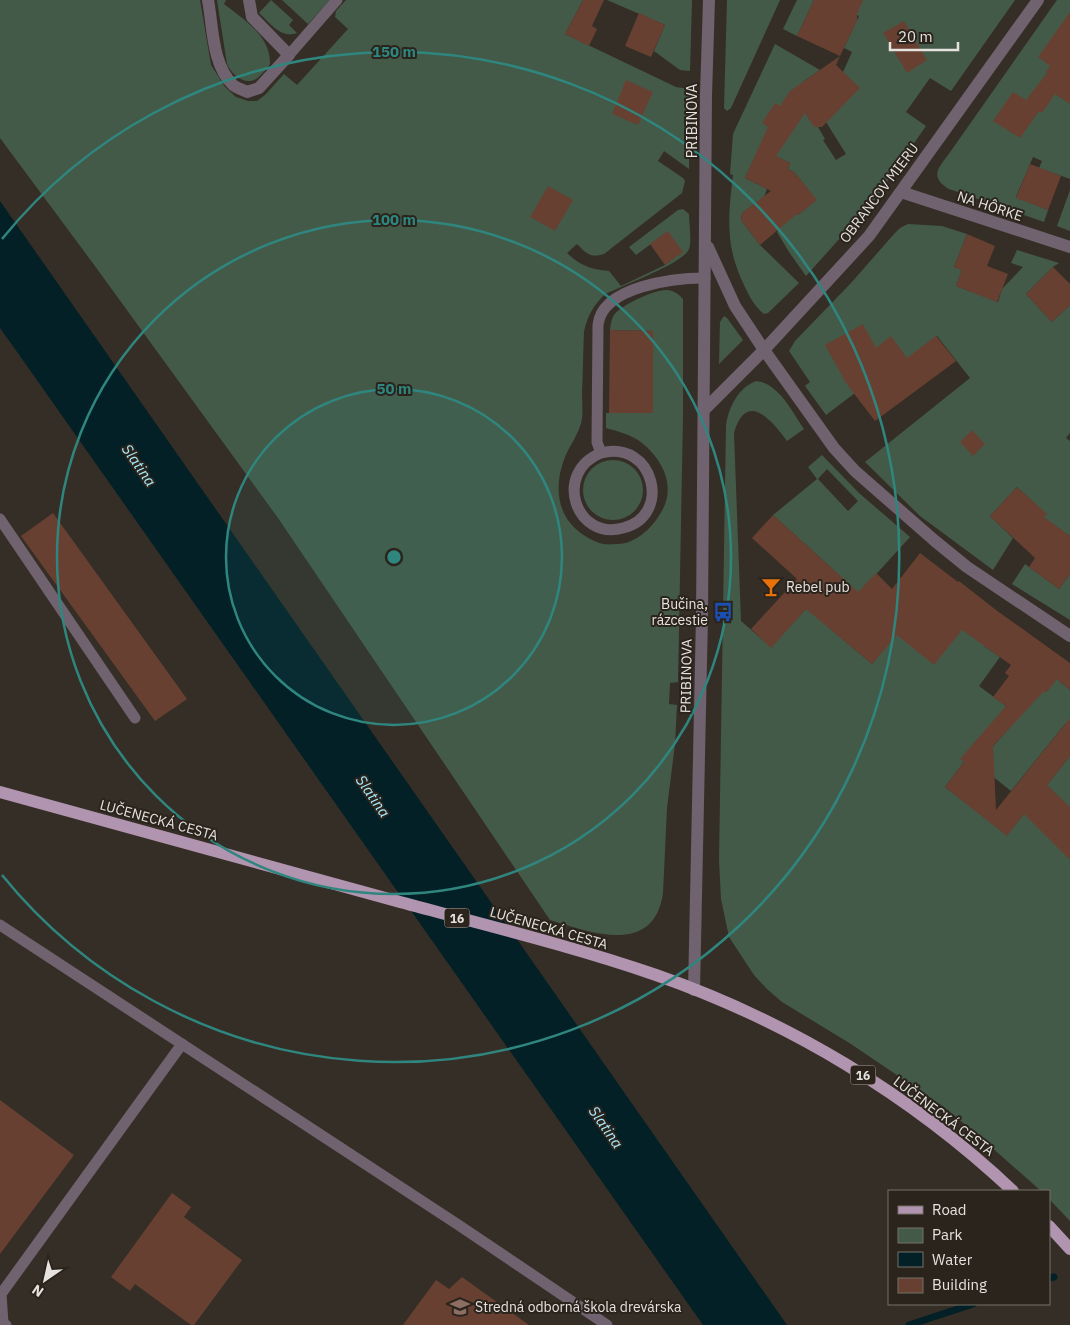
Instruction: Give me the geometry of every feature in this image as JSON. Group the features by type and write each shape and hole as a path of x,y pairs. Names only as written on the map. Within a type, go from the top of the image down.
{"main road":[{"name":"LUČENECKÁ CESTA","path":"0,792 562,946 656,975 746,1012 830,1054 882,1088 960,1144 1012,1190"},
{"path":"1050,1227 1070,1250"}],"street":[{"path":"208,0 217,55 222,71 234,86 247,92 259,88 288,55 252,17 249,0"},
{"name":"PRIBINOVA","path":"694,990 702,626 706,94 709,0"},
{"name":"OBRANCOV MIERU","path":"704,410 764,350 870,236 1038,0"},
{"name":"NA HÔRKE","path":"901,192 1070,247"},
{"name":"PRIBINOVA","path":"706,242 735,306 834,448 873,488 935,541 1070,636"}],"lane":[{"path":"288,55 337,0"},
{"path":"601,452 597,442 598,325 602,312 610,303 628,292 658,282 675,279 705,278"},
{"path":"616,451 629,454 642,463 646,469 652,482 652,495 647,511 636,523 623,528 606,529 596,526 580,512 575,502 574,485 578,471 589,458 601,452 616,451"},
{"path":"0,519 135,718"},
{"path":"0,925 457,1224 606,1325"},
{"path":"6,1325 3,1323 1,1294 182,1044"}],"green space":[{"path":"0,0 200,0 211,65 225,87 236,97 248,101 257,101 284,74 297,85 348,29 335,17 336,11 346,0 583,0 565,34 676,87 689,89 689,169 664,151 658,161 683,178 685,181 682,193 604,254 595,256 589,254 577,244 567,253 586,266 609,271 621,286 665,265 682,252 667,232 636,255 629,247 678,210 683,209 689,214 690,246 684,255 664,268 604,295 587,321 584,332 582,419 577,434 565,457 559,486 559,496 564,514 577,530 600,543 618,544 631,541 648,530 660,514 668,493 665,473 660,464 647,447 638,440 606,428 606,413 653,413 653,331 610,330 614,315 618,311 646,295 669,290 680,295 683,299 683,416 678,682 670,683 669,704 677,705 675,744 667,808 663,893 657,913 647,926 634,933 619,935 602,934 550,920 278,518 0,138"},
{"path":"217,0 226,0 224,4 255,29 266,45 270,64 262,74 252,81 239,78 227,64"},
{"path":"271,0 293,20 289,25 297,33 286,34 281,32 259,13"},
{"path":"282,0 330,0 308,24"},
{"path":"607,0 692,0 690,71 680,70 654,51 665,25"},
{"path":"727,0 780,0 731,108 727,111 724,108"},
{"path":"797,0 814,0 797,36 783,29"},
{"path":"827,0 861,4 863,0 1015,0 951,91 930,78 906,112 926,126 876,198 806,276 789,252 777,232 779,230 772,221 790,206 798,215 816,200 795,173 788,169 790,163 759,148 745,178 767,189 764,197 742,213 741,220 760,245 799,283 768,313 764,314 755,305 746,289 738,271 731,244 729,218 733,175 730,174 733,134 775,44 820,70 804,81 822,115 814,120 825,139 823,140 836,160 846,154 826,122 852,52 844,48 859,16"},
{"path":"1057,0 1070,0 1070,179 1039,168 1042,161 1033,157 1016,197 1048,210 1044,222 949,189 938,179 937,174 941,165"},
{"path":"1070,190 1070,231 1057,226"},
{"path":"908,224 942,226 967,234 954,267 962,270 956,286 998,302 1002,289 1023,267 1011,263 1017,250 1059,263 1026,294 1052,322 1070,305 1070,433 1066,438 1070,441 1070,536 1057,527 1032,529 1046,514 1017,487 990,516 1013,538 993,570 920,516 865,462 970,378 937,336 896,367 893,364 826,415 805,386 810,382 789,351 795,341 851,283 894,234"},
{"path":"724,316 743,340 719,364 720,322"},
{"path":"756,381 772,387 784,399 804,429 787,441 767,418 752,411 745,413 739,420 734,433 741,621 771,647 838,574 773,515 817,479 808,467 822,455 859,493 910,537 828,627 872,664 898,632 973,616 995,631 984,646 1000,657 979,686 1006,706 945,787 1007,835 1070,756 1070,1221 1050,1200 1050,1190 1040,1190 944,1107 851,1044 782,1002 754,975 729,937 721,899 719,860 726,425 732,405 744,388","holes":["827,469 858,501 848,511 818,479"]},
{"path":"613,460 629,465 634,469 638,474 643,490 638,506 634,511 629,515 613,520 597,515 592,511 588,506 583,490 588,474 592,469 597,465"},
{"path":"1025,564 1059,589 1070,574 1070,620 1012,584"},
{"path":"1057,679 1070,690 1070,720 1011,791 986,771 987,753 1043,690"}],"water":[{"name":"Slatina","path":"0,201 787,1325 703,1325 0,328"}],"building":[{"path":"583,0 604,0 592,26 597,29 589,46 565,34"},
{"path":"814,0 863,0 857,14 857,21 840,56 797,36"},
{"path":"1070,12 1070,104 1055,94 1042,113 1039,111 1020,138 993,121 1013,92 1026,100 1047,73 1050,66 1038,57"},
{"path":"639,13 665,25 651,57 625,46"},
{"path":"904,21 927,60 907,73 883,33"},
{"path":"840,56 836,65 860,88 822,127 814,127 805,113 776,156 790,163 788,169 795,173 817,200 760,245 741,220 742,213 771,191 745,178 768,127 762,123 775,103 780,106 790,91"},
{"path":"626,80 653,92 638,125 612,114"},
{"path":"1030,164 1061,176 1048,210 1016,198"},
{"path":"548,186 573,200 555,231 530,217"},
{"path":"668,231 683,252 665,265 650,244"},
{"path":"967,234 995,246 987,266 1008,274 997,302 956,286 962,270 954,267"},
{"path":"1053,267 1070,284 1070,305 1052,322 1026,294"},
{"path":"863,324 876,348 891,336 907,358 936,336 956,361 875,421 846,383 825,345"},
{"path":"610,330 653,331 653,413 609,413"},
{"path":"972,430 985,444 973,456 960,442"},
{"path":"1017,487 1047,514 1044,517 1070,536 1070,574 1059,589 1029,567 1035,558 990,516"},
{"path":"53,513 187,699 155,721 21,536"},
{"path":"773,515 858,592 876,573 892,589 920,553 1070,663 1070,690 1057,679 1046,693 1044,691 993,746 996,810 1070,718 1070,756 1047,785 1070,807 1070,860 1024,814 1007,836 945,787 964,762 960,759 1006,706 993,697 1009,676 1005,673 1011,665 962,630 934,665 897,635 872,664 806,609 771,648 751,629 797,579 752,538"},
{"path":"0,1100 74,1155 0,1254"},
{"path":"172,1193 191,1207 184,1217 242,1260 194,1325 191,1325 135,1284 130,1291 111,1277"},
{"name":"Stredná odborná škola drevárska","path":"462,1277 529,1325 403,1325 436,1280 449,1289"}],"waterway":[{"path":"1050,1278 1054,1277"},
{"path":"909,1325 970,1305"}],"place":[{"name":"Rebel pub","path":"771,587"},
{"name":"Bučina, rázcestie","path":"723,612"},
{"name":"Stredná odborná škola drevárska","path":"460,1307"}]}
